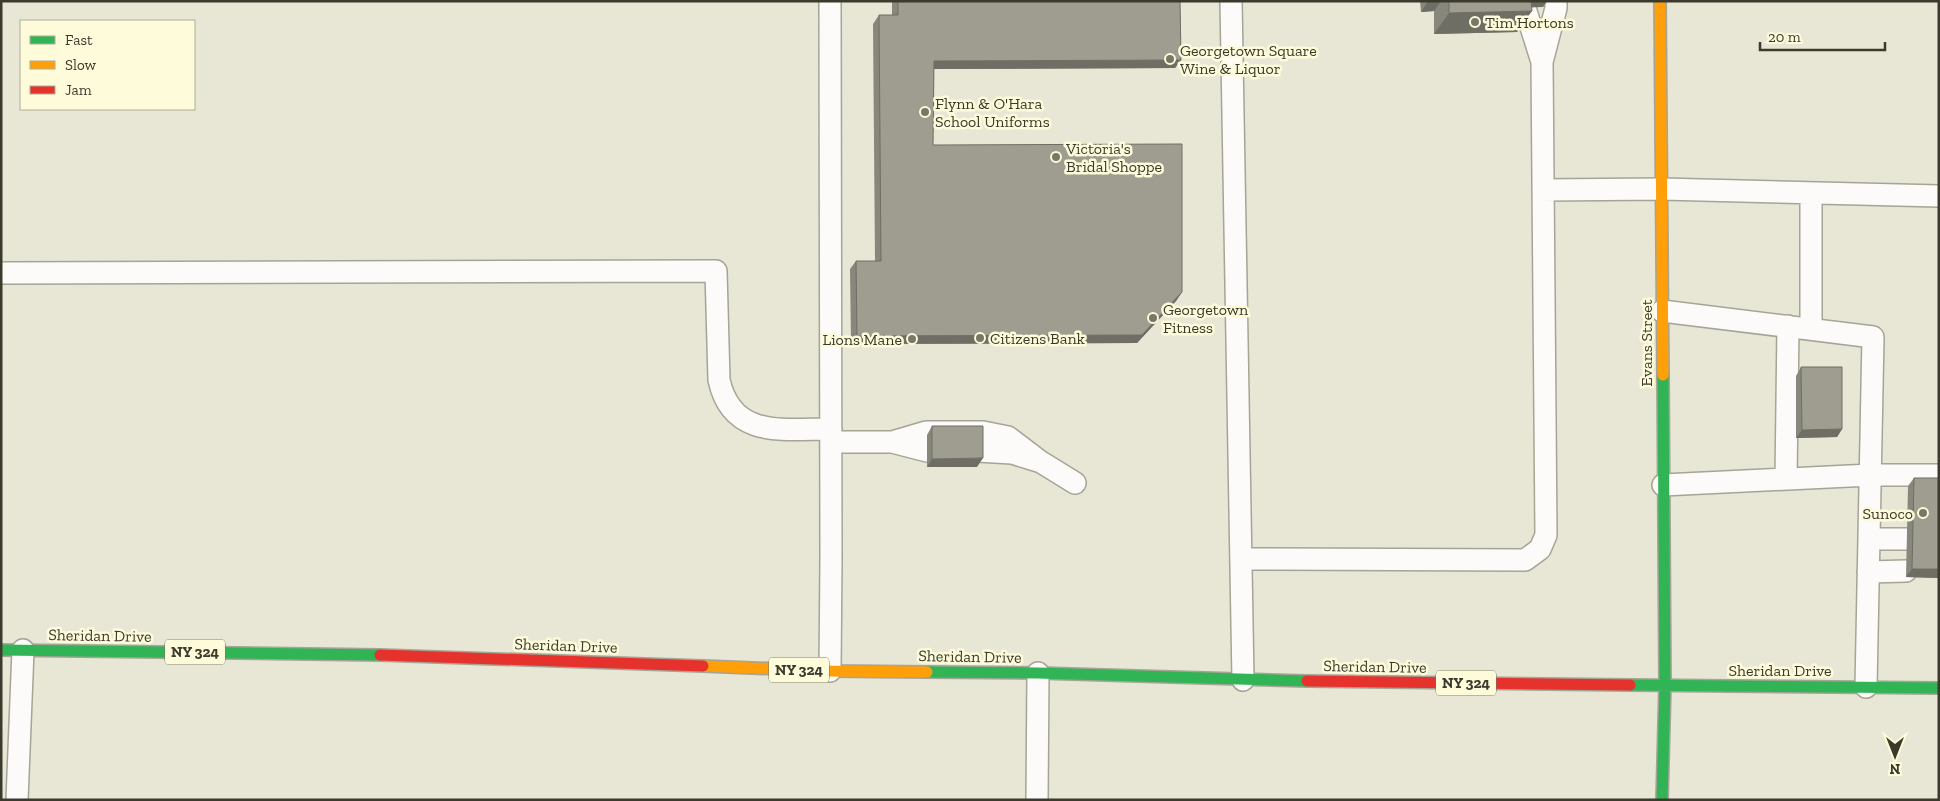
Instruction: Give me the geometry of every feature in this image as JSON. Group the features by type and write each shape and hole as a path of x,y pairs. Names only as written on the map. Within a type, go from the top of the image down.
{"main road":[{"name":"Evans Street","path":"1660,1 1665,685 1662,800"},
{"name":"Sheridan Drive","path":"1,650 389,655 830,671 1038,674 1243,680 1939,688"}],"lane":[{"path":"830,1 830,671"},
{"path":"1231,1 1243,680"},
{"path":"1241,559 1524,560 1540,549 1546,535 1542,62 1556,8 1556,1"},
{"path":"1525,8 1542,62"},
{"path":"1543,190 1662,190 1939,196"},
{"path":"1811,193 1811,329"},
{"path":"1,274 716,271 719,380 722,394 730,407 742,419 756,426 892,442 926,451"},
{"path":"1662,311 1873,337 1866,687"},
{"path":"1786,479 1788,326"},
{"path":"892,442 926,432 983,432 1008,437 1041,462 1075,482"},
{"path":"977,451 1012,453 1041,462"},
{"path":"1663,485 1870,475 1939,475"},
{"path":"1869,539 1907,539"},
{"path":"1868,572 1906,571"},
{"path":"17,800 23,650"},
{"path":"1037,800 1038,674"}],"building":[{"path":"898,1 1180,1 1181,60 934,61 933,145 1182,144 1182,292 1142,335 857,336 856,261 881,261 879,15 898,15"},
{"path":"1449,1 1531,1 1532,11 1449,13"},
{"path":"1801,367 1842,367 1842,429 1802,430"},
{"path":"932,426 983,426 983,458 932,459"},
{"name":"Sunoco","path":"1914,478 1939,478 1939,569 1912,569"}],"traffic: fast":[{"path":"1662,800 1665,685 1663,375"},
{"path":"1,650 380,655"},
{"path":"927,672 1038,673 1307,681"},
{"path":"1630,685 1939,688"}],"traffic: slow":[{"path":"1660,1 1663,375"},
{"path":"703,666 830,671 927,672"}],"traffic: jam":[{"path":"380,655 703,666"},
{"path":"1307,681 1630,685"}],"place":[{"name":"Tim Hortons","path":"1475,22"},
{"name":"Georgetown Square Wine & Liquor","path":"1170,59"},
{"name":"Flynn & O'Hara School Uniforms","path":"925,112"},
{"name":"Victoria's Bridal Shoppe","path":"1056,157"},
{"name":"Georgetown Fitness","path":"1153,318"},
{"name":"Citizens Bank","path":"980,338"},
{"name":"Lions Mane","path":"912,339"},
{"name":"Sunoco","path":"1923,513"}]}
